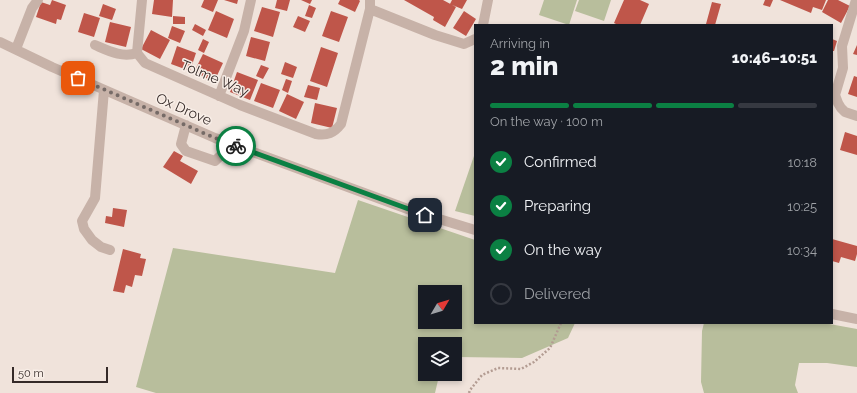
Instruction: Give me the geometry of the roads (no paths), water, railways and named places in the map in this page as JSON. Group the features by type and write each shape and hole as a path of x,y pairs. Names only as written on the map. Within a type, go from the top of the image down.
{"street":[{"path":"16,49 32,8 38,0"},
{"path":"95,45 120,55 129,56 137,53 142,0"},
{"path":"219,96 244,31 251,0"},
{"path":"483,24 488,0"},
{"path":"856,0 842,46 843,68 834,90 836,99 841,108 845,112 857,116"},
{"path":"370,4 455,42 464,44 474,39"},
{"name":"Tolme Way","path":"137,53 145,63 219,96 316,134 324,135 336,130 341,124 370,4"},
{"name":"Ox Drove","path":"0,42 52,67 225,142 412,211 474,230"},
{"path":"104,90 94,198 82,221 84,229 92,240 101,247 110,250"},
{"path":"186,125 181,144 186,151 215,161 222,154 225,142"},
{"path":"833,314 857,319"}]}
